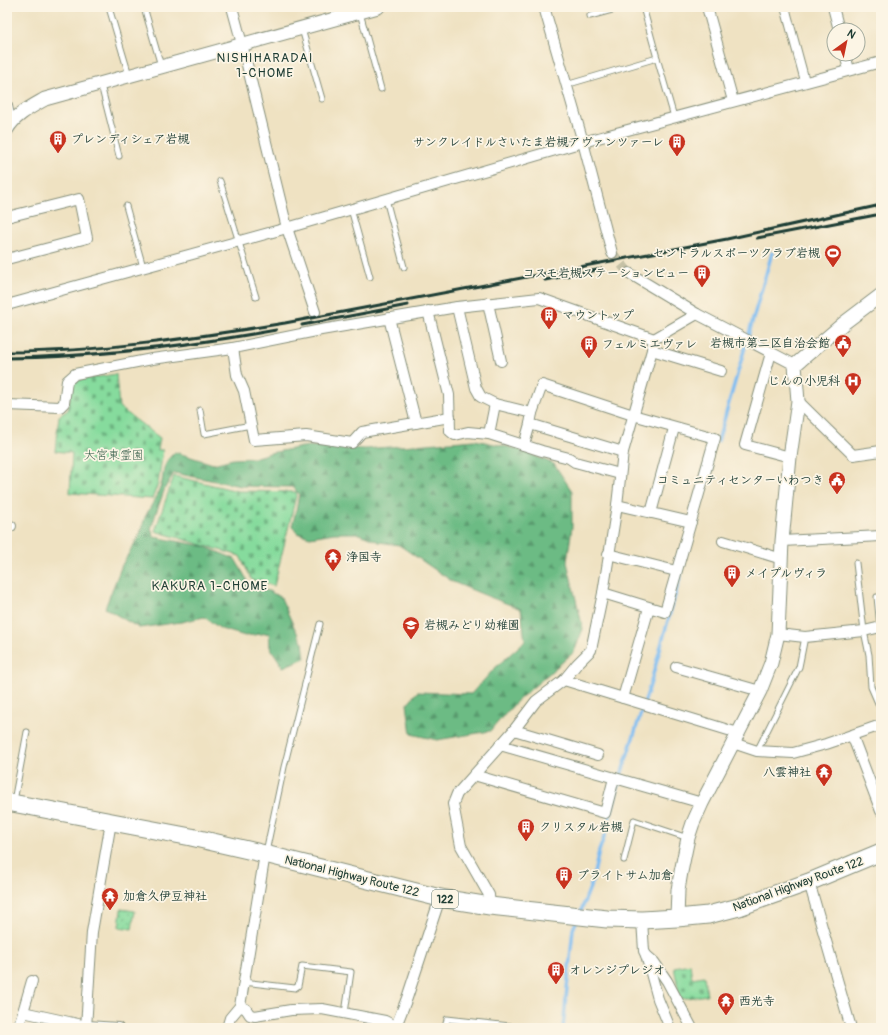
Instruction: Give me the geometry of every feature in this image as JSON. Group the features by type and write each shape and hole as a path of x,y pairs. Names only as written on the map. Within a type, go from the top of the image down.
{"highway":[{"name":"National Highway Route 122","path":"10,803 191,837 440,898 490,906 601,918 642,920 708,915 739,907 809,882 881,852"}],"street":[{"path":"232,7 288,228 315,312"},
{"path":"8,118 45,99 378,7"},
{"path":"544,7 583,142 612,253"},
{"path":"707,7 733,101"},
{"path":"785,7 805,81"},
{"path":"833,7 837,22"},
{"path":"847,62 849,70"},
{"path":"7,305 288,228 583,142 805,81 881,62"},
{"path":"7,217 79,199 87,238 7,259"},
{"path":"629,272 697,314 795,365"},
{"path":"795,365 844,323 881,295"},
{"path":"7,405 60,407 64,403 68,381 75,374 152,359 233,348 389,318 488,303 539,298 654,339"},
{"path":"488,303 502,361"},
{"path":"456,307 476,388 482,397 495,404 532,413"},
{"path":"428,312 449,395 450,431 455,435 468,432 489,434 569,458 574,462 620,474"},
{"path":"490,906 489,895 461,846 453,804 457,794 514,730 536,701 564,680 577,664 592,650 603,594 608,554 617,505 623,452 654,339 697,314"},
{"path":"389,318 416,423"},
{"path":"233,348 254,440 306,436 352,443 362,432 450,417"},
{"path":"652,350 721,371"},
{"path":"771,353 745,445 790,457"},
{"path":"677,918 678,890 688,838 702,803 760,691 771,664 778,634 782,541 790,457 798,401 795,365"},
{"path":"524,445 532,413 542,385 674,428 715,438 665,612 603,594"},
{"path":"798,401 853,455 881,451"},
{"path":"489,434 495,404"},
{"path":"530,424 623,452"},
{"path":"651,513 674,428"},
{"path":"617,505 691,522"},
{"path":"782,541 881,536"},
{"path":"723,541 782,559"},
{"path":"608,554 676,571"},
{"path":"623,698 649,608"},
{"path":"778,634 805,637 881,627"},
{"path":"676,667 760,691"},
{"path":"564,680 623,698 736,738 757,751 793,753 826,744 881,725"},
{"path":"514,730 598,755"},
{"path":"852,735 881,811"},
{"path":"500,745 702,803"},
{"path":"474,775 605,813 614,778"},
{"path":"87,1027 92,932 111,822"},
{"path":"227,1028 230,1018 240,1006 265,854"},
{"path":"809,882 851,1028"},
{"path":"240,1006 246,1009 250,1015 255,1016 291,1010 322,1009 345,1012 384,1025 397,1027 440,898"},
{"path":"642,920 644,951 658,999 670,1028"},
{"path":"646,955 654,962 668,981 692,1028"},
{"path":"18,1028 32,981"},
{"path":"23,1012 87,1027 118,1028"}],"lane":[{"path":"144,7 162,67"},
{"path":"590,16 622,7"},
{"path":"643,7 674,117"},
{"path":"110,11 129,76"},
{"path":"359,12 381,89"},
{"path":"302,28 322,99"},
{"path":"566,85 657,58"},
{"path":"101,84 119,156"},
{"path":"220,180 256,297"},
{"path":"386,199 404,267"},
{"path":"126,206 143,267"},
{"path":"351,209 370,277"},
{"path":"200,410 204,434 251,426"},
{"path":"856,563 864,630 869,655 871,687 881,710"},
{"path":"878,598 881,627"},
{"path":"265,854 284,767 320,624"},
{"path":"757,751 799,667 805,637"},
{"path":"10,803 27,732"},
{"path":"624,860 634,820 688,838"},
{"path":"243,982 296,988 298,986 302,966 351,972 345,1012"},
{"path":"445,1028 448,1019 510,1026 510,1028"}],"green space":[{"name":"大宮東霊園","path":"116,374 119,407 160,438 158,450 163,450 158,484 152,499 70,493 72,453 55,451 59,416 68,410 73,381"},
{"path":"475,440 518,449 554,464 572,491 572,527 567,562 583,629 574,652 517,701 490,731 437,740 411,734 407,704 417,692 471,694 496,667 525,641 521,609 453,582 399,545 379,542 357,533 334,533 310,537 297,533 292,526 299,494 293,487 241,486 174,473 165,488 151,529 154,537 203,546 235,559 246,578 249,588 269,591 281,598 303,643 305,658 283,667 270,647 269,633 245,636 221,629 204,617 139,628 105,608 122,565 140,534 145,517 156,497 162,482 164,468 168,459 175,452 213,464 233,459 253,458 270,453 308,446 365,449"},
{"path":"174,476 238,491 297,492 274,586 252,580 240,556 155,531"},
{"path":"121,909 135,911 132,929 119,927"},
{"path":"690,964 692,978 704,976 707,995 680,999 674,967"}],"waterway":[{"path":"718,441 772,253"},
{"path":"581,911 592,882 599,851 606,832 621,775 650,685 681,574"},
{"path":"563,1028 573,929 577,920"}],"tunnel":[{"path":"612,253 629,273"}],"railway":[{"path":"7,352 77,350 112,347 181,339 285,323 727,239 881,205"},
{"path":"757,238 881,214"},
{"path":"545,280 602,269"},
{"path":"302,325 408,305"},
{"path":"7,358 142,350 276,330"}],"place":[{"name":"プレンディシェア岩槻","path":"58,154"},
{"name":"サンクレイドルさいたま岩槻アヴァンツァーレ","path":"677,157"},
{"name":"セントラルスポーツクラブ岩槻","path":"833,268"},
{"name":"コスモ岩槻ステーションビュー","path":"702,288"},
{"name":"マウントップ","path":"549,330"},
{"name":"岩槻市第二区自治会館","path":"843,358"},
{"name":"フェルミエヴァレ","path":"589,359"},
{"name":"じんの小児科","path":"853,396"},
{"name":"コミュニティセンターいわつき","path":"837,495"},
{"name":"浄国寺","path":"333,572"},
{"name":"メイプルヴィラ","path":"732,588"},
{"name":"岩槻みどり幼稚園","path":"411,640"},
{"name":"八雲神社","path":"824,787"},
{"name":"クリスタル岩槻","path":"526,842"},
{"name":"ブライトサム加倉","path":"564,890"},
{"name":"加倉久伊豆神社","path":"110,911"},
{"name":"オレンジプレジオ","path":"556,985"},
{"name":"西光寺","path":"726,1016"}],"district":[{"name":"NISHIHARADAI 1-CHOME","path":"265,64"},
{"name":"KAKURA 1-CHOME","path":"210,585"}]}
